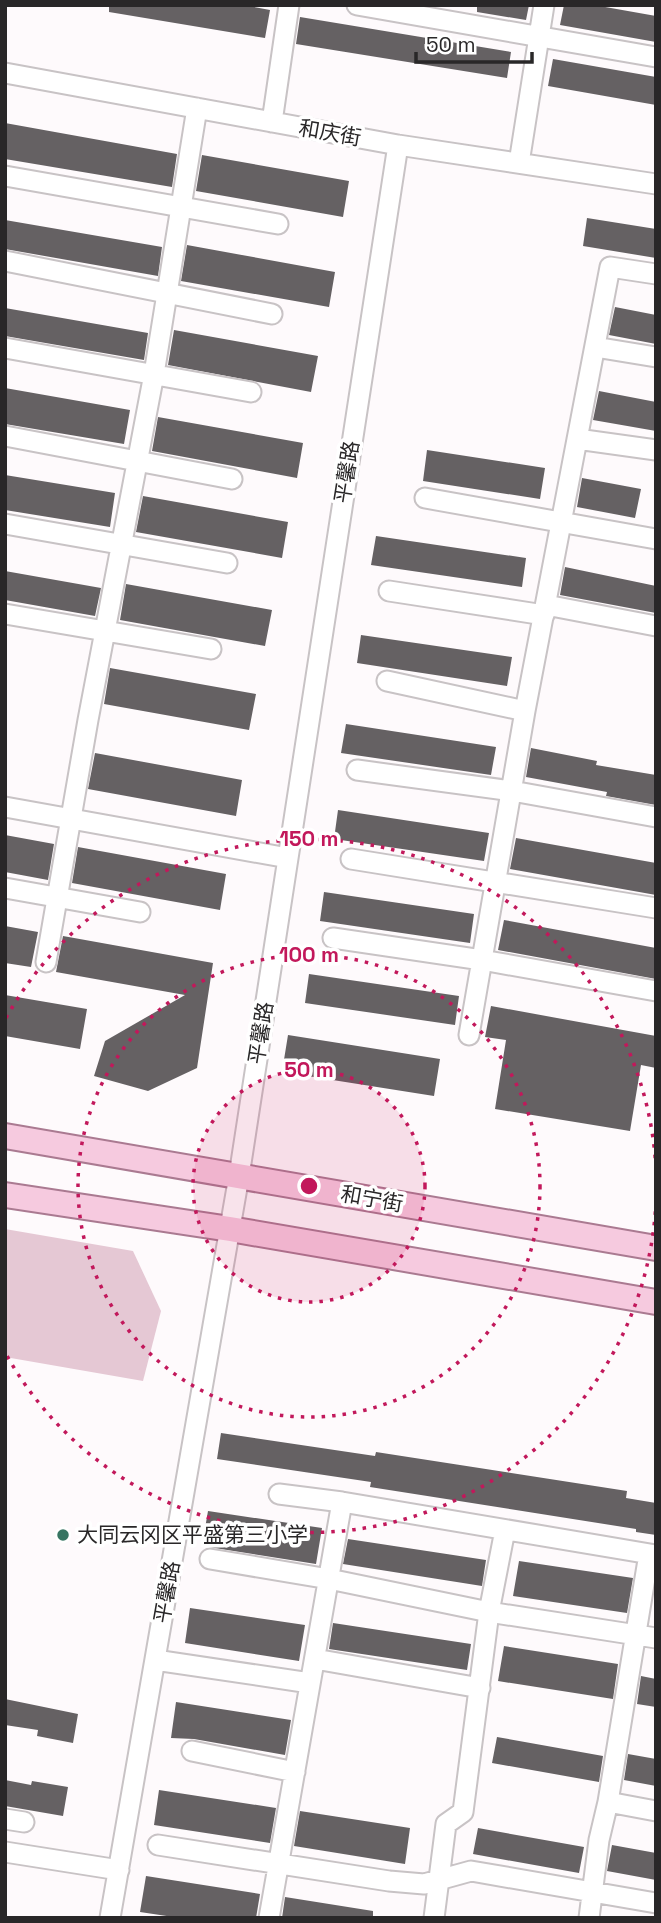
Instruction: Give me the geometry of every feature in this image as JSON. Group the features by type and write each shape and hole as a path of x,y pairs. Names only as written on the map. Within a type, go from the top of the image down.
{"main road":[{"name":"和宁街","path":"5,1136 656,1248"},
{"path":"5,1195 230,1229 656,1302"}],"street":[{"path":"272,122 289,5"},
{"path":"356,5 656,57"},
{"path":"519,163 544,5"},
{"name":"和庆街","path":"5,73 398,145 656,184"},
{"path":"46,962 154,373 197,108"},
{"name":"平馨路","path":"110,1918 239,1176 398,145"},
{"path":"5,176 278,224"},
{"path":"5,261 272,314"},
{"path":"469,1035 525,711 610,267 656,274"},
{"path":"5,348 251,392"},
{"path":"595,348 656,357"},
{"path":"5,436 232,479"},
{"path":"577,439 656,450"},
{"path":"425,498 562,520 656,539"},
{"path":"5,524 227,563"},
{"path":"389,592 656,626"},
{"path":"5,614 211,649"},
{"path":"387,681 525,711"},
{"path":"358,770 512,791 656,817"},
{"path":"5,807 288,858"},
{"path":"351,859 656,908"},
{"path":"5,888 140,912"},
{"path":"333,938 482,960 656,991"},
{"path":"279,1494 342,1502 652,1555 599,1840 589,1918"},
{"path":"269,1918 342,1502"},
{"path":"434,1918 446,1824 463,1812 489,1612 505,1530"},
{"path":"210,1559 329,1579 489,1612 656,1638"},
{"path":"314,1659 480,1688"},
{"path":"155,1660 310,1683"},
{"path":"192,1751 295,1772"},
{"path":"608,1802 656,1811"},
{"path":"158,1845 424,1884 471,1871 656,1903"},
{"path":"5,1852 119,1870"}],"shaded area":[{"path":"5,1229 133,1251 161,1311 143,1381 5,1357"}],"building":[{"path":"109,5 244,5 270,10 265,38 109,12"},
{"path":"477,5 529,5 526,20 477,12"},
{"path":"564,5 594,5 656,16 656,42 560,25"},
{"path":"300,17 511,52 507,78 296,44"},
{"path":"553,59 656,77 656,105 548,86"},
{"path":"5,123 177,154 172,187 5,159"},
{"path":"202,155 349,181 343,217 196,191"},
{"path":"587,218 656,229 656,258 583,246"},
{"path":"5,220 162,247 158,276 5,249"},
{"path":"187,245 335,272 329,307 181,281"},
{"path":"615,307 656,315 656,344 609,335"},
{"path":"5,308 148,333 144,360 5,336"},
{"path":"174,330 318,356 311,392 168,365"},
{"path":"5,388 130,410 124,444 5,424"},
{"path":"599,391 656,402 656,431 593,420"},
{"path":"158,417 303,443 297,478 152,451"},
{"path":"427,450 545,468 540,499 423,481"},
{"path":"5,475 115,493 110,527 5,510"},
{"path":"582,478 641,489 635,518 577,507"},
{"path":"143,496 288,522 282,558 136,532"},
{"path":"376,536 526,558 522,587 371,565"},
{"path":"565,567 656,586 656,613 560,595"},
{"path":"5,571 101,588 95,616 5,600"},
{"path":"126,584 272,610 265,646 120,620"},
{"path":"361,635 512,657 507,686 357,663"},
{"path":"110,668 256,694 249,730 104,704"},
{"path":"346,724 496,747 491,775 341,753"},
{"path":"531,748 597,761 596,765 656,775 656,805 606,796 607,792 526,777"},
{"path":"95,753 242,780 236,816 88,789"},
{"path":"338,810 489,833 484,861 334,839"},
{"path":"5,835 54,844 48,880 5,872"},
{"path":"516,838 656,863 656,895 510,869"},
{"path":"78,847 226,874 220,910 72,883"},
{"path":"324,892 474,914 470,943 320,921"},
{"path":"504,920 656,948 656,979 498,950"},
{"path":"5,926 38,932 31,967 5,963"},
{"path":"63,936 213,963 197,1068 148,1091 94,1076 105,1041 185,995 56,972"},
{"path":"309,974 459,996 455,1025 305,1003"},
{"path":"5,995 87,1009 80,1049 5,1036"},
{"path":"491,1006 656,1036 656,1068 641,1065 630,1131 495,1109 506,1040 485,1037"},
{"path":"288,1035 440,1059 434,1096 282,1072"},
{"path":"221,1433 375,1456 376,1452 627,1491 626,1498 656,1503 656,1535 636,1532 636,1529 370,1487 371,1482 217,1459"},
{"path":"208,1511 322,1528 316,1564 202,1546"},
{"path":"348,1539 486,1560 482,1586 343,1564"},
{"path":"519,1561 633,1578 627,1613 513,1596"},
{"path":"190,1608 305,1625 299,1661 185,1643"},
{"path":"333,1623 471,1644 467,1670 329,1649"},
{"path":"504,1646 618,1664 613,1699 498,1681"},
{"path":"641,1676 656,1679 656,1707 637,1704"},
{"path":"5,1699 78,1714 73,1743 37,1736 38,1730 5,1725"},
{"path":"176,1702 291,1720 285,1755 194,1739 171,1738"},
{"path":"497,1737 603,1756 599,1782 492,1763"},
{"path":"628,1754 656,1759 656,1786 624,1780"},
{"path":"5,1780 68,1787 63,1816 5,1806"},
{"path":"159,1790 276,1808 270,1843 154,1825"},
{"path":"300,1811 410,1828 405,1864 294,1846"},
{"path":"478,1828 584,1847 579,1873 473,1854"},
{"path":"612,1845 656,1853 656,1880 607,1871"},
{"path":"146,1876 260,1894 256,1918 180,1918 140,1912"},
{"path":"285,1897 373,1911 373,1918 282,1918"}],"place":[{"name":"大同云冈区平盛第三小学","path":"63,1535"}]}
